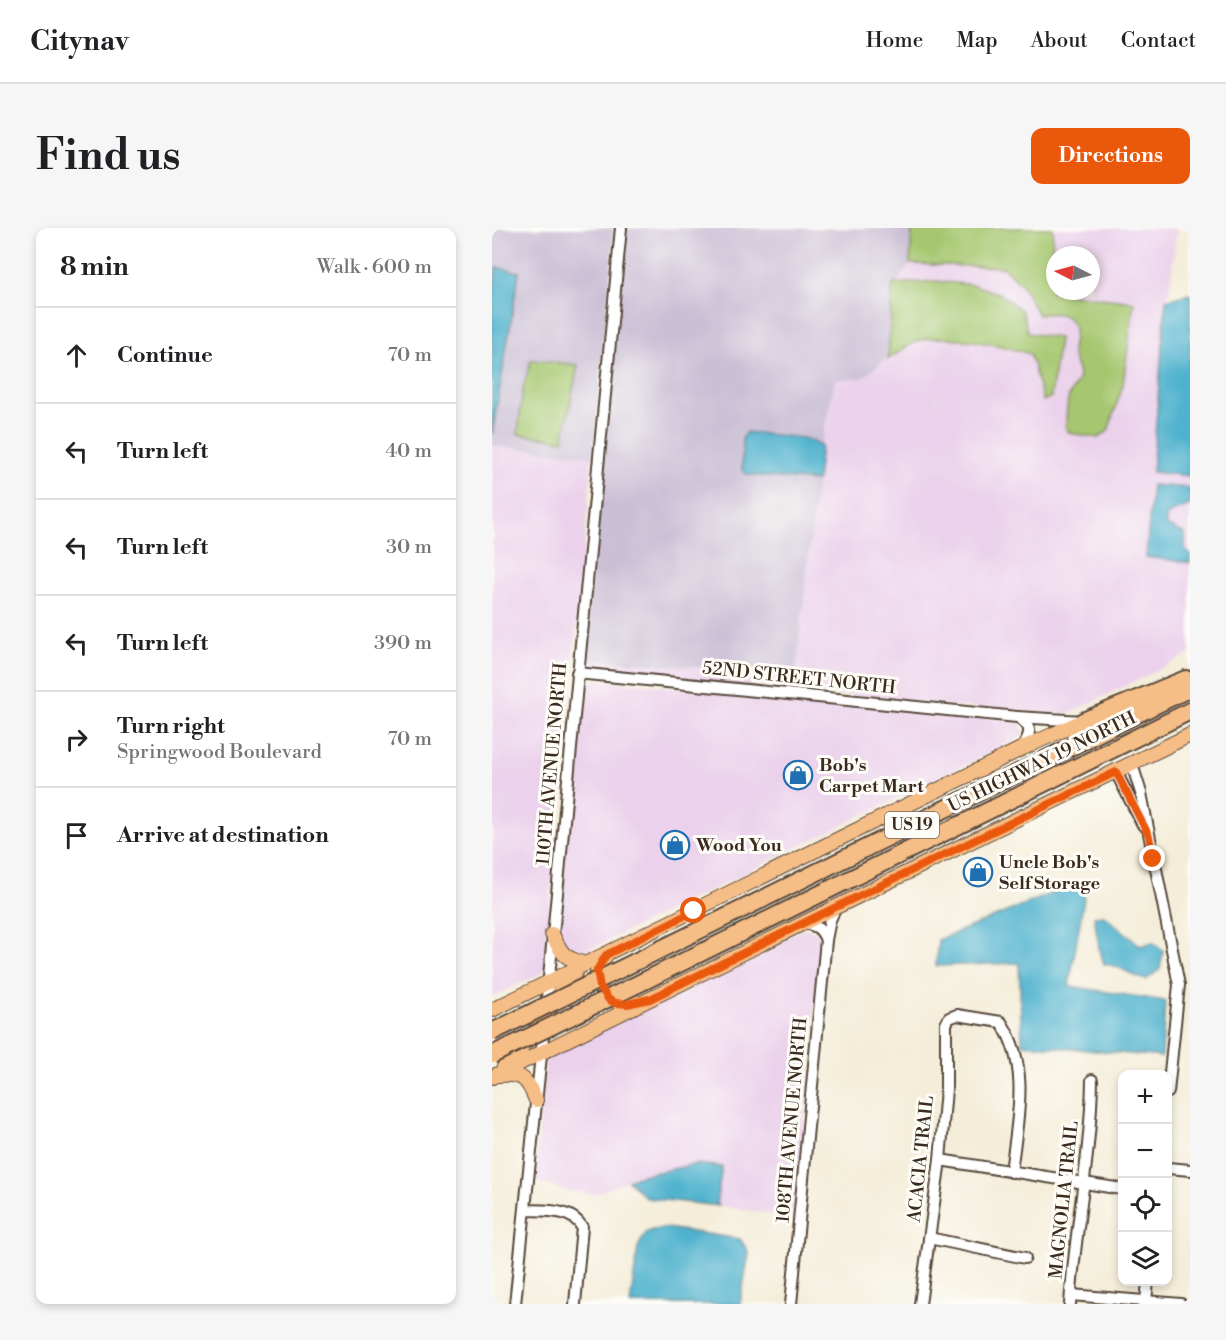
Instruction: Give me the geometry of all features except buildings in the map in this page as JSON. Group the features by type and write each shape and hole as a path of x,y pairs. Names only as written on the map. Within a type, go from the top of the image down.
{"highway":[{"path":"1083,721 1190,678"},
{"name":"US HIGHWAY 19 NORTH","path":"492,1032 1190,688"},
{"name":"US HIGHWAY 19 NORTH","path":"492,1056 1190,711"},
{"path":"1084,764 1190,724"}],"main road":[{"path":"492,1011 1023,748 1083,721"},
{"path":"494,1076 1190,735"},
{"path":"552,934 561,953 568,959 586,964"},
{"path":"606,955 597,970 600,987 609,1000 627,1004 650,999"},
{"path":"494,1076 531,1038 563,984 586,964"},
{"path":"492,1011 600,1024"},
{"path":"494,1076 512,1074 522,1076 530,1084 536,1100"}],"street":[{"name":"110TH AVENUE NORTH","path":"515,1304 542,1052 621,228"},
{"name":"52ND STREET NORTH","path":"577,673 1017,717 1083,721"},
{"path":"1017,717 1027,723 1029,729 1029,736 1023,748"},
{"path":"1132,764 1141,794 1179,986 1169,1070"},
{"path":"1116,772 1149,836"},
{"name":"108TH AVENUE NORTH","path":"791,1304 826,940 836,907"},
{"path":"803,923 821,929 826,940"},
{"name":"ACACIA TRAIL","path":"920,1304 940,1160 946,1089 946,1024 949,1018 957,1015 1001,1022 1017,1057 1020,1076 1011,1172"},
{"name":"MAGNOLIA TRAIL","path":"1071,1300 1092,1080"},
{"path":"940,1160 1118,1188"},
{"path":"1172,1168 1190,1170"},
{"path":"525,1210 570,1215 577,1219 582,1227 575,1304"},
{"path":"929,1238 1025,1258"},
{"path":"1146,1301 1148,1286"},
{"path":"1071,1300 1181,1304"}],"shaded area":[{"path":"492,228 615,228 593,456 492,446 518,272 492,313"},
{"path":"626,228 912,228 910,264 896,284 893,284 889,356 862,378 835,380 821,445 803,438 746,432 742,439 748,475 817,481 796,671 709,668 583,659"},
{"path":"1053,228 1177,228 1168,300 1166,301 1152,471 1190,476 1190,488 1152,485 1146,557 1190,563 1190,654 1066,715 1015,712 583,669 583,659 709,668 796,671 822,434 835,379 862,378 889,356 889,358 919,340 944,338 1002,345 1030,354 1042,400 1051,397 1028,333 1000,294 974,285 935,281 896,284 910,264 1003,267 1022,285 1038,315 1057,312 1068,318 1074,329 1072,349 1074,363 1079,373 1077,383 1070,395 1133,302 1100,298 1100,246 1052,246"},
{"path":"492,446 593,456 547,931 545,932 547,935 544,972 492,997"},
{"path":"1190,505 1190,554 1185,550 1184,542 1166,525 1166,517"},
{"path":"582,678 1016,721 1023,726 1024,736 576,956 571,955 557,933"},
{"path":"804,928 817,932 821,940 795,1218 716,1205 722,1167 697,1164 638,1176 595,1194 566,1191 534,1180 546,1055"}],"green space":[{"path":"912,228 1053,228 1052,246 1046,246 1046,300 1100,300 1100,298 1134,302 1123,385 1108,431 1098,438 1070,433 1066,429 1068,400 1079,374 1072,352 1074,328 1068,318 1059,314 1038,315 1022,285 1003,267 910,264"},
{"path":"935,281 974,285 1000,294 1022,311 1028,333 1059,338 1051,397 1043,401 1030,354 1006,347 960,339 932,338 913,343 888,359 893,284"},
{"path":"531,360 578,365 563,440 518,434 522,394"}],"water":[{"path":"496,267 519,272 492,435 492,313"},
{"path":"1189,294 1190,476 1152,472 1166,300"},
{"path":"746,432 803,438 821,445 817,481 748,475 742,470 742,439"},
{"path":"1152,485 1190,488 1190,505 1166,517 1166,525 1185,534 1185,550 1190,554 1190,563 1146,557"},
{"path":"1087,881 1069,986 1165,1001 1162,1057 1022,1044 1019,963 936,966 938,940"},
{"path":"1104,915 1141,946 1152,942 1163,950 1160,969 1146,980 1115,966 1104,964 1094,916"},
{"path":"697,1164 722,1167 716,1204 720,1206 646,1198 628,1180 638,1176"},
{"path":"666,1228 740,1239 749,1253 740,1304 630,1304 638,1247 647,1231"}],"place":[{"name":"Bob's Carpet Mart","path":"798,775"},
{"name":"Wood You","path":"675,845"},
{"name":"Uncle Bob's Self Storage","path":"978,872"}],"route":[{"path":"694,911 606,955 597,970 600,987 609,1000 627,1004 650,999 1116,772 1149,836 1153,859"}]}
